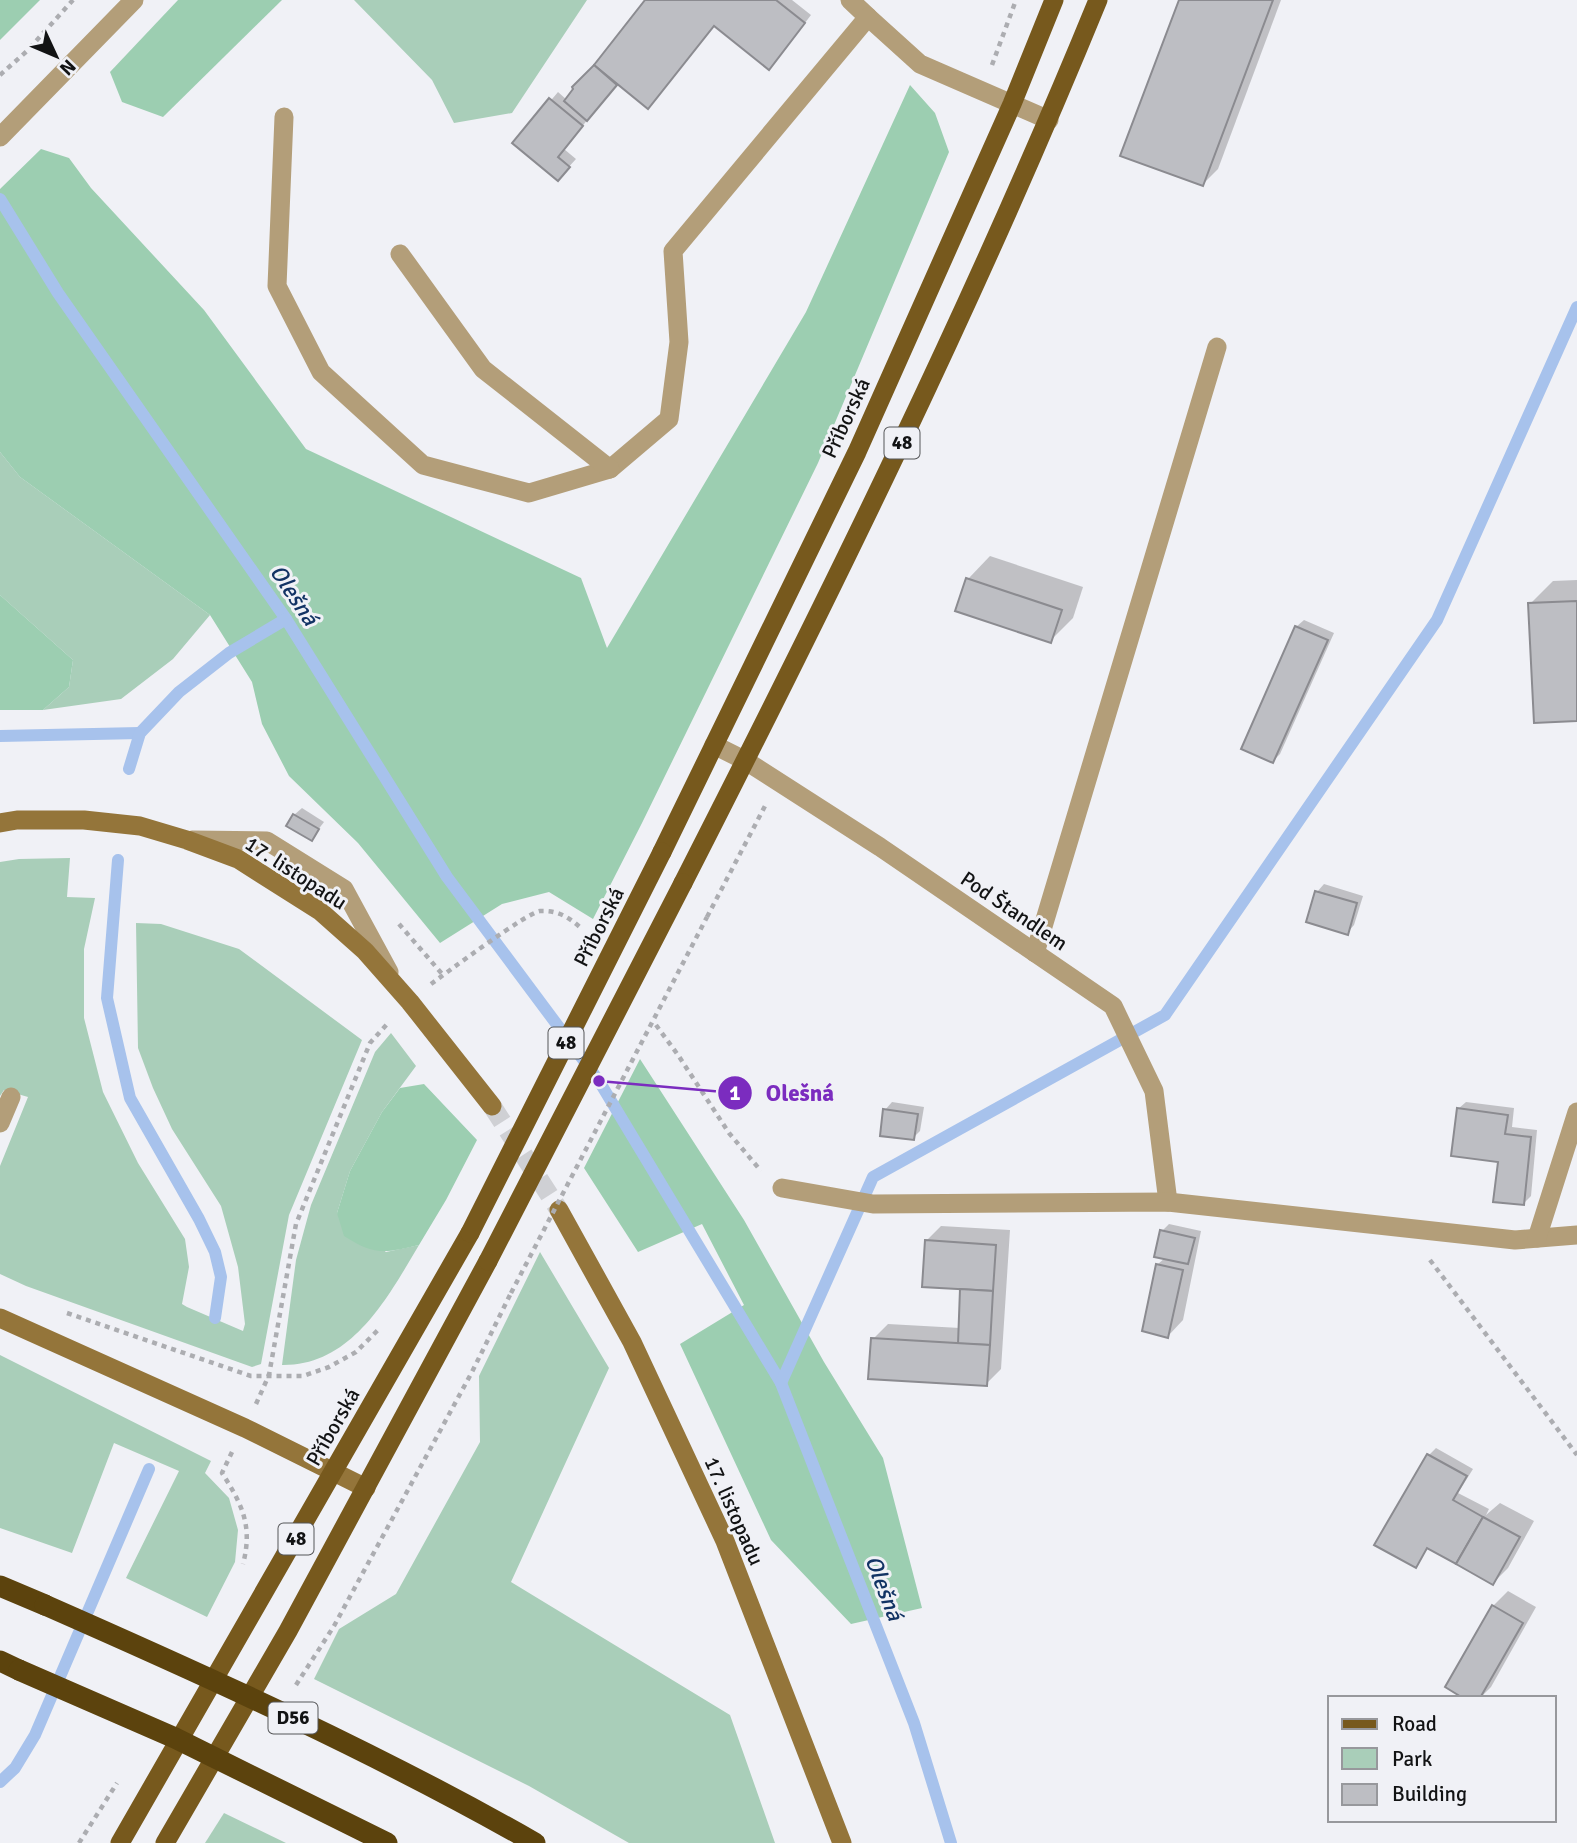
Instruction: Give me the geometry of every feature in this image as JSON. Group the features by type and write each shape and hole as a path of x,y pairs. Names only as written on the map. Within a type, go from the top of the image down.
{"highway":[{"name":"D56","path":"0,1586 204,1675 362,1751 535,1843"},
{"path":"9,1665 174,1738 387,1843"}],"main road":[{"name":"Příborská","path":"120,1843 470,1233 662,852 857,452 1012,104 1054,0"},
{"name":"48","path":"165,1843 288,1631 488,1261 746,761 891,467 1049,120 1098,0"},
{"name":"17. listopadu","path":"0,823 17,820 84,820 140,827 187,840 238,859 320,911 365,951 492,1105"},
{"name":"17. listopadu","path":"559,1210 632,1342 725,1541 842,1843"},
{"path":"0,1318 245,1428 366,1488"}],"street":[{"path":"0,137 134,0"},
{"path":"850,0 920,64 1049,120"},
{"path":"284,117 277,286 321,372 423,464 529,493 610,469 669,419 679,342 673,251 868,17"},
{"path":"400,254 483,369 610,469"},
{"path":"1035,953 1217,347"},
{"name":"Pod Štandlem","path":"715,745 746,761 880,847 1113,1006 1154,1091 1168,1202"},
{"path":"187,840 267,841 344,889 404,995"},
{"path":"0,1123 11,1097"},
{"path":"1536,1238 1577,1112"},
{"path":"782,1188 873,1204 1168,1202 1515,1240 1577,1235"}],"path":[{"path":"0,75 27,51 73,0"},
{"path":"27,51 32,57"},
{"path":"292,1693 341,1614 472,1372 510,1293 778,782"},
{"path":"240,1571 248,1532 240,1500 222,1473 270,1375 287,1263 296,1224 370,1043 404,995 455,966 537,911 561,913 583,930"},
{"path":"656,1025 729,1133 754,1165 782,1188"},
{"path":"1407,1228 1577,1455"},
{"path":"62,1311 251,1376 303,1376 329,1367 356,1352 380,1328"}],"green space":[{"path":"0,0 40,0 0,40"},
{"path":"178,0 282,0 163,117 122,102 110,72"},
{"path":"354,0 587,0 512,113 454,123 432,80"},
{"path":"910,85 935,113 949,152 818,463 593,919 549,892 502,904 440,943 358,843 289,776 262,724 252,682 210,615 20,477 0,452 0,189 41,149 69,158 91,188 204,310 306,449 581,578 607,648 806,312"},
{"path":"0,452 20,477 210,615 173,659 121,699 43,710 69,687 73,660 0,595"},
{"path":"0,595 73,660 69,687 43,710 0,710"},
{"path":"70,858 67,897 95,898 84,949 84,1018 103,1092 138,1163 185,1239 189,1267 182,1304 243,1331 245,1324 238,1267 221,1206 172,1129 138,1048 136,923 161,924 239,949 362,1040 289,1215 261,1364 252,1367 26,1286 0,1274 0,1166 28,1097 4,1090 0,1096 0,862"},
{"path":"391,1033 416,1066 382,1112 350,1171 337,1213 386,1252 419,1245 380,1306 348,1341 329,1354 307,1362 282,1365 296,1260 311,1205 375,1052"},
{"path":"640,1059 744,1220 824,1362 883,1458 922,1608 851,1624 771,1540 680,1344 744,1305 702,1224 638,1252 584,1168"},
{"path":"424,1084 477,1140 419,1245 389,1251 372,1250 344,1236 337,1213 350,1171 382,1112 400,1088"},
{"path":"540,1252 609,1368 511,1582 730,1715 775,1843 629,1843 529,1786 314,1679 339,1629 396,1594 480,1442 479,1376"},
{"path":"0,1355 211,1461 205,1473 229,1498 238,1530 235,1562 207,1617 126,1578 179,1471 114,1443 72,1553 0,1528"},
{"path":"224,1813 286,1843 205,1843"}],"building":[{"path":"645,0 776,0 805,23 769,70 714,26 648,109 594,65"},
{"path":"1179,0 1273,0 1203,186 1120,156"},
{"path":"594,65 617,85 587,121 564,101 572,87"},
{"path":"549,98 583,126 558,157 570,167 558,181 512,143"},
{"path":"966,578 1062,610 1051,643 955,611"},
{"path":"1577,601 1577,721 1534,723 1528,603"},
{"path":"1295,626 1328,640 1273,763 1241,749"},
{"path":"293,814 319,829 312,841 286,826"},
{"path":"1315,891 1357,903 1348,935 1306,922"},
{"path":"1457,1108 1508,1115 1505,1134 1531,1137 1524,1205 1493,1202 1498,1162 1451,1156"},
{"path":"883,1109 918,1114 914,1140 880,1136"},
{"path":"1160,1230 1195,1238 1188,1264 1154,1257"},
{"path":"925,1240 996,1245 993,1291 922,1287"},
{"path":"1156,1264 1183,1270 1168,1338 1142,1331"},
{"path":"960,1289 993,1291 990,1345 958,1344"},
{"path":"871,1338 990,1345 987,1386 868,1379"},
{"path":"1427,1454 1467,1476 1453,1500 1483,1517 1456,1564 1427,1548 1416,1568 1374,1545"},
{"path":"1483,1517 1520,1537 1493,1585 1456,1564"},
{"path":"1492,1605 1523,1623 1481,1696 1460,1696 1445,1687"}],"waterway":[{"name":"Olešná","path":"0,199 58,293 286,619 447,877 599,1081 781,1383 914,1723 951,1843"},
{"path":"781,1383 873,1177 1165,1015 1437,620 1577,307"},
{"path":"129,769 140,733 179,692 229,653 286,619"},
{"path":"0,736 140,733"},
{"path":"118,860 107,998 130,1098 215,1252 221,1277 215,1318"},
{"path":"0,1782 15,1768 35,1735 149,1469"}],"tunnel":[{"path":"492,1106 559,1210"}],"place":[{"name":"Olešná","path":"599,1081"}]}
